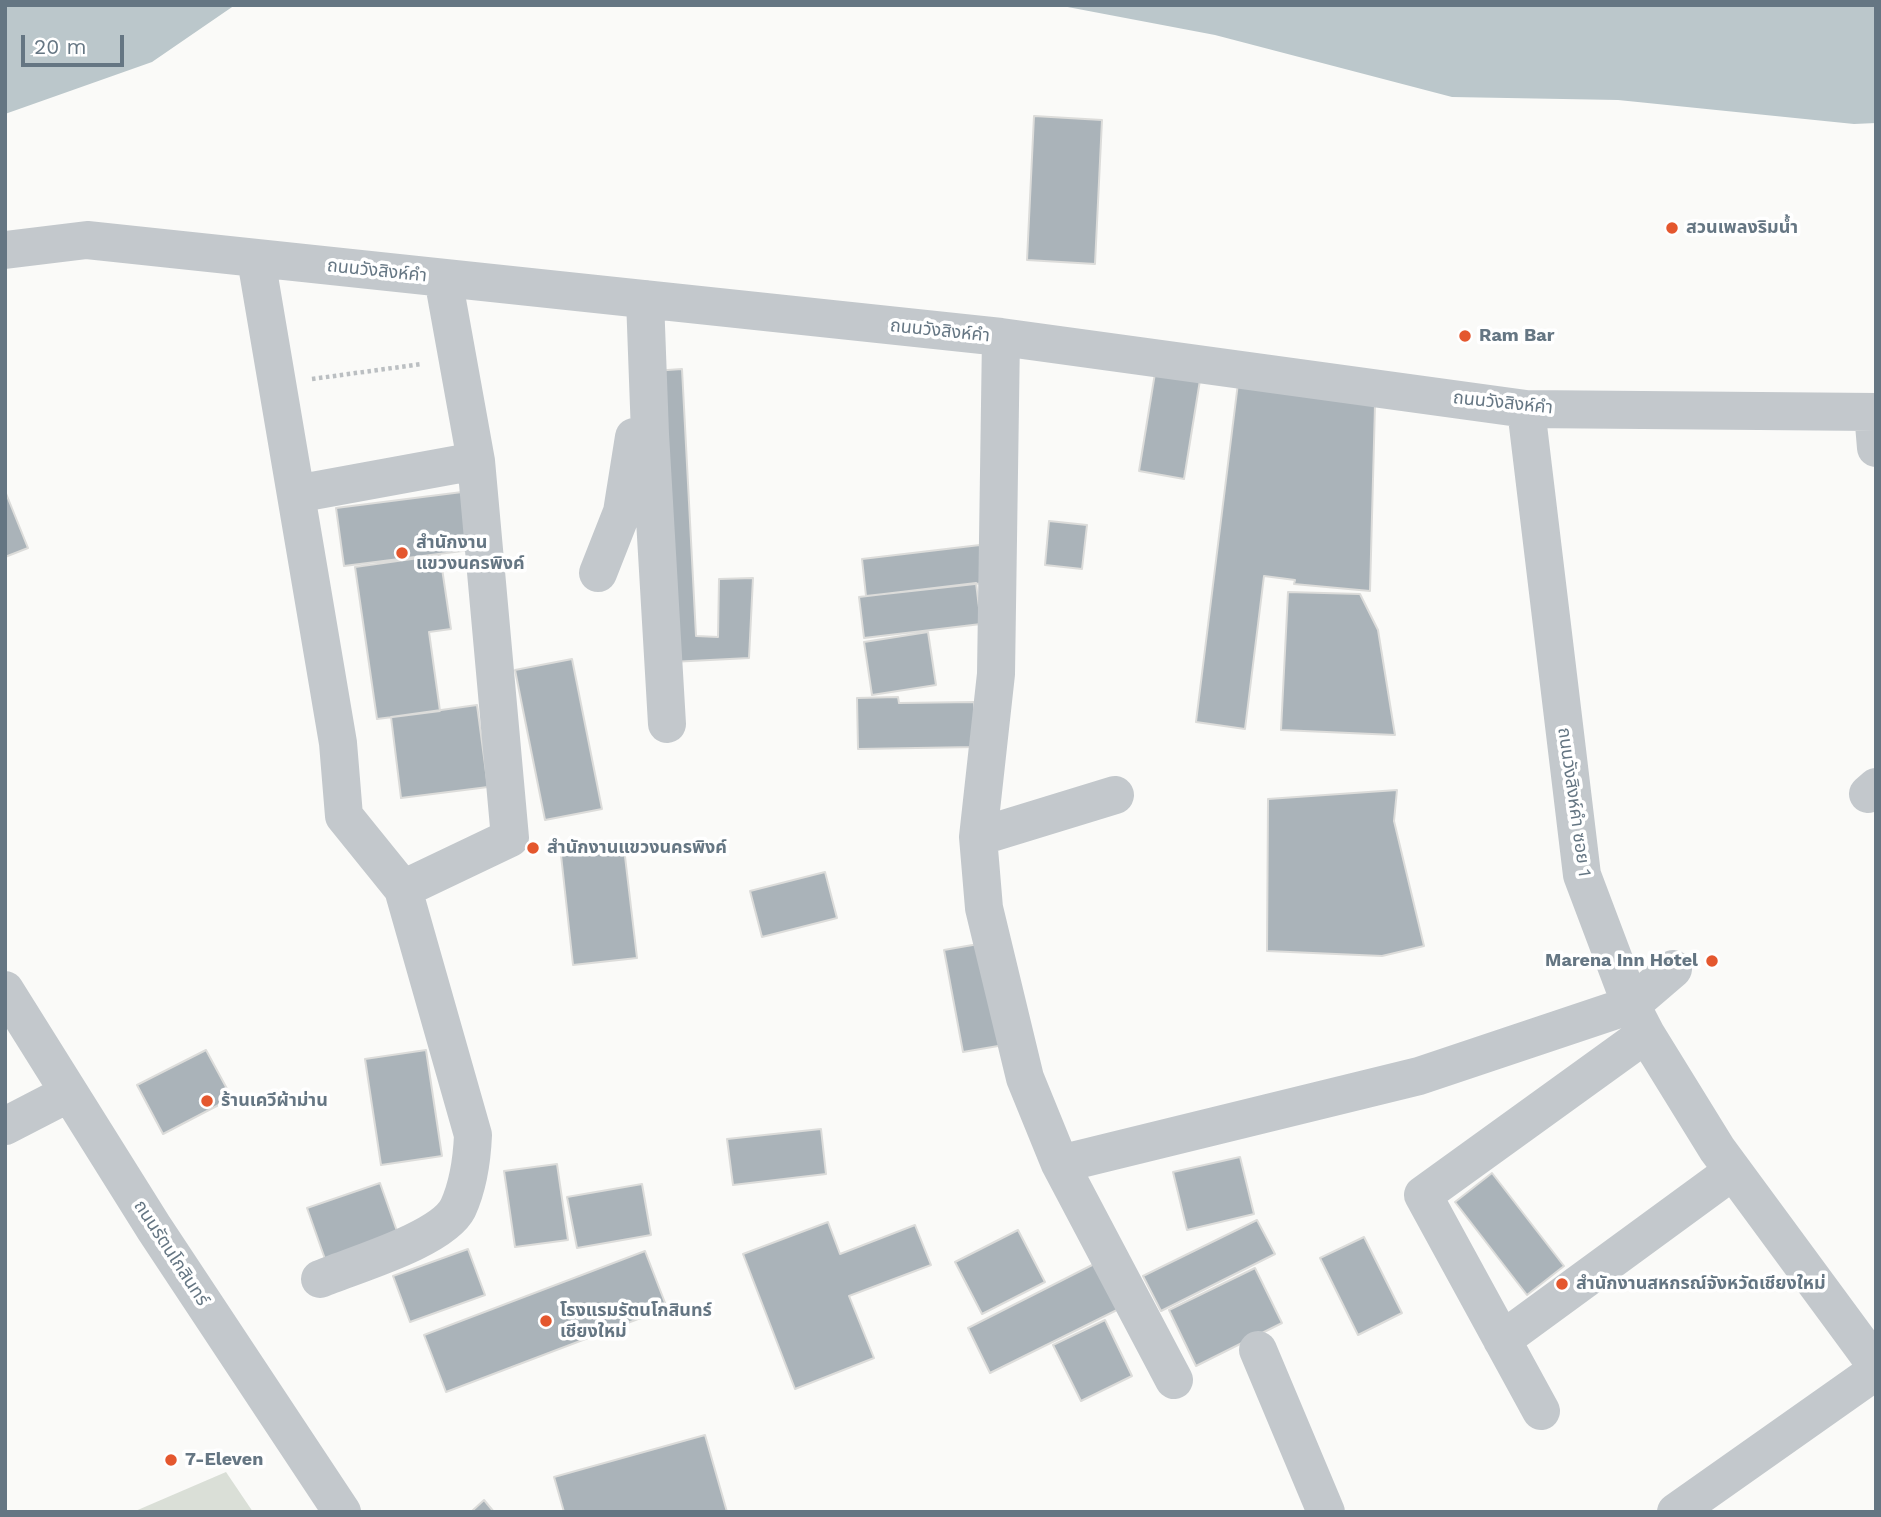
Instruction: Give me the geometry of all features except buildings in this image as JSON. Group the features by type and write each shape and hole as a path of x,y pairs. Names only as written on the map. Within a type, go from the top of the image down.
{"street":[{"name":"ถนนวังสิงห์คำ","path":"5,250 87,240 1001,337 1526,409 1875,424"},
{"path":"256,259 338,743 344,816 403,889 473,1135 472,1159 458,1209 438,1228 320,1279"},
{"path":"403,889 510,838 476,461 443,278"},
{"path":"598,573 622,512 636,428 642,299"},
{"path":"642,299 667,724"},
{"path":"1001,337 996,674 978,837 984,908 1025,1078 1060,1164 1174,1380"},
{"name":"ถนนวังสิงห์คำ ซอย 1","path":"1526,409 1582,875 1638,1019 1733,1171 1876,1365"},
{"path":"296,494 476,461"},
{"path":"978,837 1115,794"},
{"path":"1541,1411 1423,1195 1638,1019 1673,969"},
{"name":"ถนนรัตนโกสินทร์","path":"5,990 154,1228 342,1512"},
{"path":"1060,1164 1638,1019"},
{"path":"5,1126 69,1093"},
{"path":"1502,1340 1733,1171"},
{"path":"1258,1350 1326,1512"},
{"path":"1676,1512 1876,1371"}],"path":[{"path":"277,384 457,359"}],"shaded area":[{"path":"5,5 235,5 152,62 5,114"},
{"path":"1057,5 1876,5 1876,123 1854,124 1618,100 1452,97 1215,35"},
{"path":"226,1472 253,1512 133,1512"}],"place":[{"name":"สวนเพลงริมน้ำ","path":"1672,228"},
{"name":"Ram Bar","path":"1465,336"},
{"name":"สำนักงาน แขวงนครพิงค์","path":"402,553"},
{"name":"สำนักงานแขวงนครพิงค์","path":"533,848"},
{"name":"Marena Inn Hotel","path":"1712,961"},
{"name":"ร้านเควีผ้าม่าน","path":"207,1101"},
{"name":"สำนักงานสหกรณ์จังหวัดเชียงใหม่","path":"1562,1284"},
{"name":"โรงแรมรัตนโกสินทร์ เชียงใหม่","path":"546,1321"},
{"name":"7-Eleven","path":"171,1460"}]}
